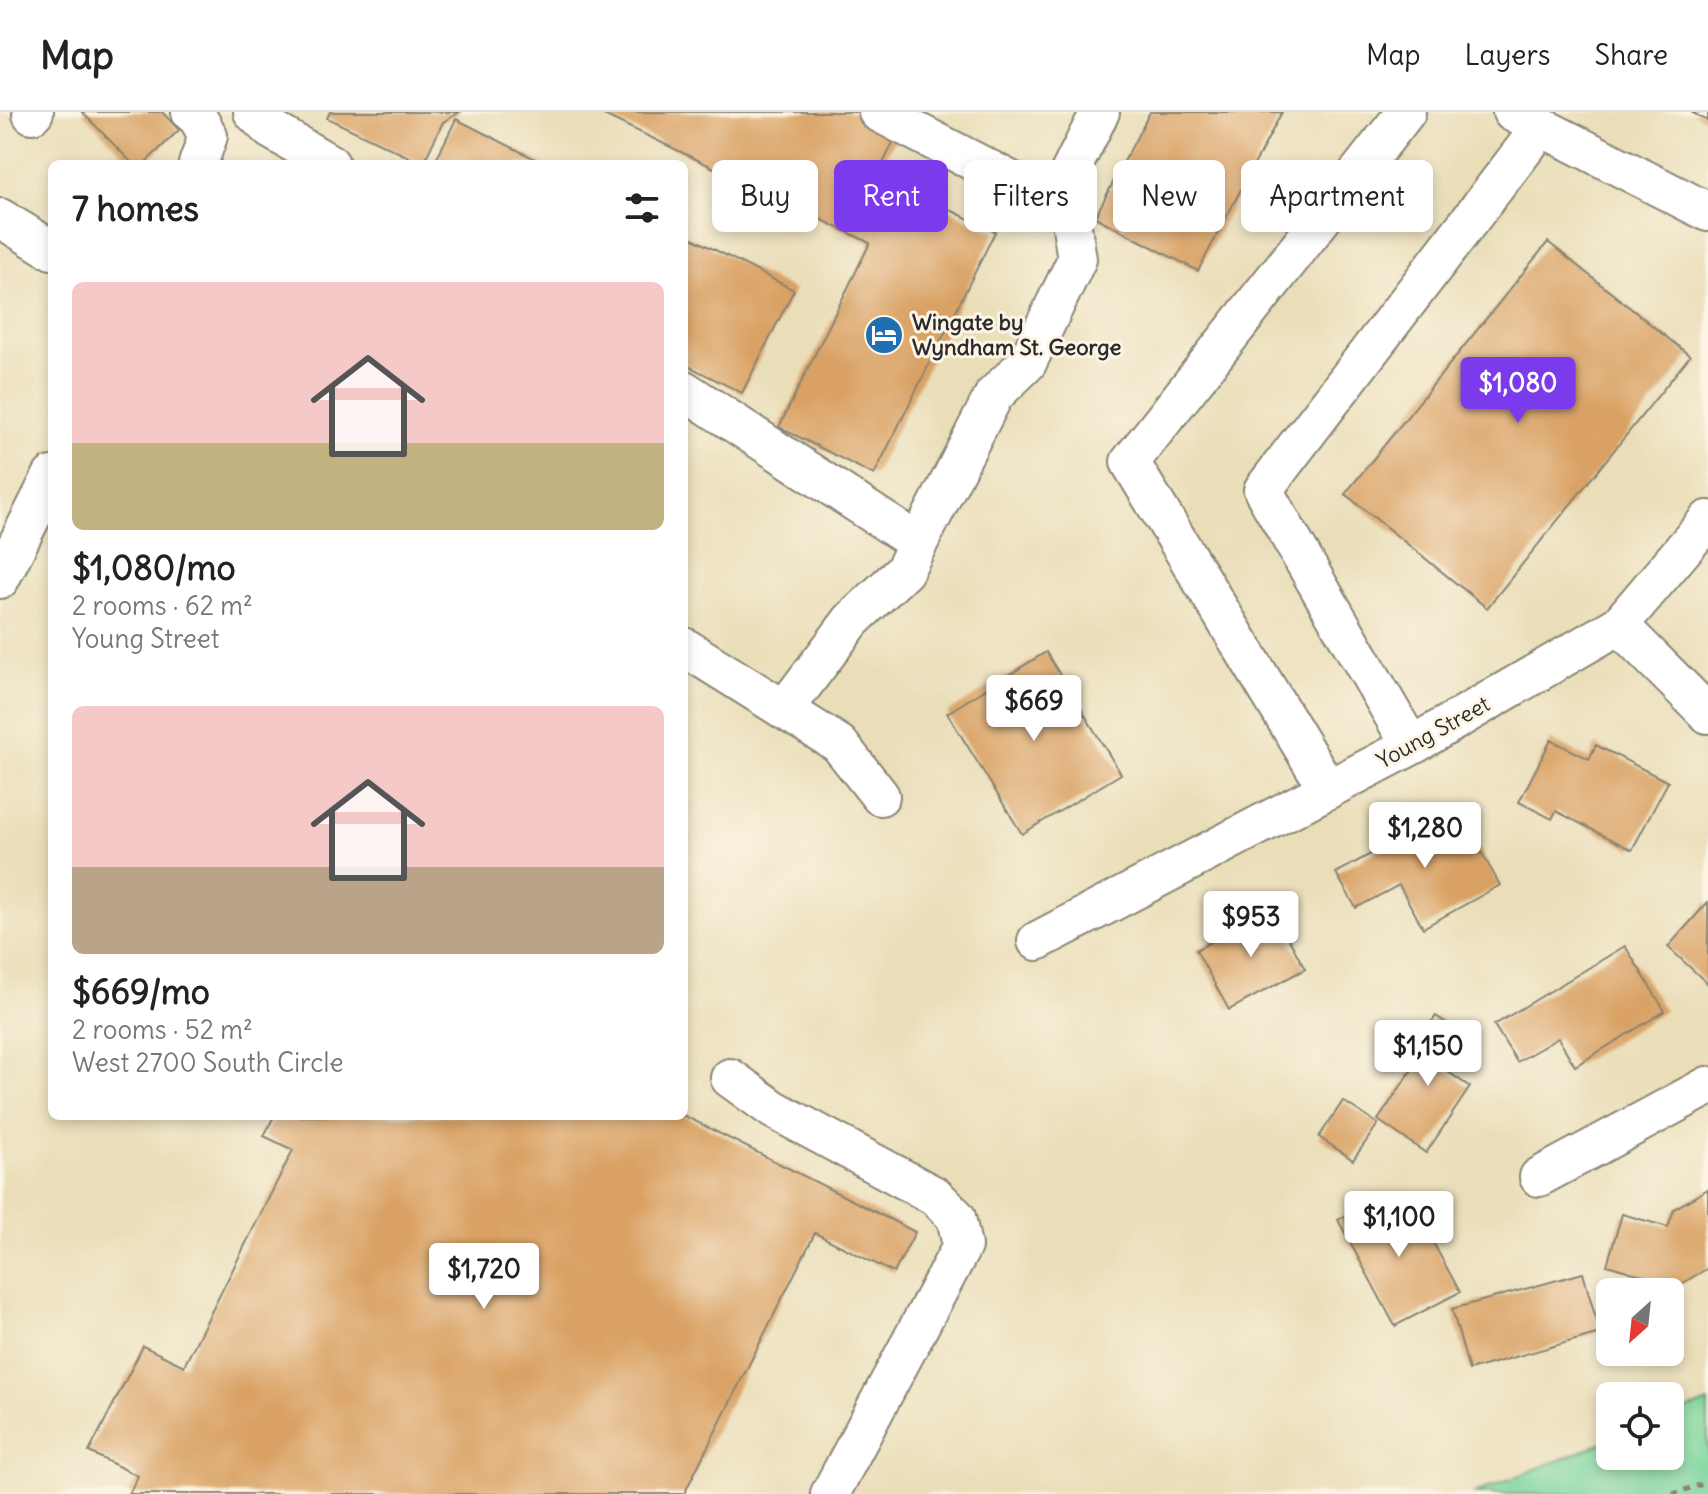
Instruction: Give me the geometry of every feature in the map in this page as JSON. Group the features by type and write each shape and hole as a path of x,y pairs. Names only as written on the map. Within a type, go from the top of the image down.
{"street":[{"path":"191,112 208,136 199,160"},
{"path":"253,112 270,129 323,160"},
{"path":"878,112 971,160"},
{"path":"1076,160 1100,112"},
{"path":"1328,789 1130,462 1406,112"},
{"path":"1411,746 1263,490 1526,120 1708,212"},
{"path":"0,218 48,248"},
{"path":"784,710 852,620 904,571 994,395 1027,363 1077,259 1073,232"},
{"path":"688,393 918,543"},
{"path":"0,579 48,484"},
{"name":"Young Street","path":"1037,941 1411,746 1619,625 1708,520"},
{"path":"1619,625 1708,714"},
{"path":"688,650 839,744 880,796"},
{"path":"730,1078 773,1109 935,1196 956,1217 962,1246 830,1494"},
{"path":"1539,1177 1708,1086"}],"path":[{"path":"1673,1494 1708,1482"}],"green space":[{"path":"1708,1402 1708,1494 1472,1494 1596,1445 1596,1470 1684,1470 1684,1411"}],"building":[{"path":"82,112 162,112 179,130 148,160 129,160"},
{"path":"330,112 460,112 443,122 425,160 415,160 327,118"},
{"name":"Wingate by Wyndham St. George","path":"598,112 866,112 900,128 885,160 834,160 834,226 818,218 818,160 712,160 712,167"},
{"path":"1150,112 1282,112 1257,160 1241,160 1241,190 1225,220 1225,160 1125,160"},
{"path":"1691,112 1708,112 1708,121"},
{"path":"456,119 537,160 436,160"},
{"path":"1113,183 1113,226 1097,218"},
{"name":"Wingate by Wyndham St. George","path":"948,209 964,217 964,232 995,232 874,475 779,427 870,243 847,232 948,232"},
{"path":"1124,232 1219,232 1198,271"},
{"path":"688,236 794,290 742,393 688,366"},
{"path":"1548,242 1690,356 1487,608 1345,494"},
{"path":"1046,652 1121,774 1022,834 947,713"},
{"path":"1551,740 1589,759 1596,745 1668,782 1632,850 1556,811 1552,819 1519,802"},
{"path":"1456,807 1500,885 1423,928 1399,885 1356,908 1336,873"},
{"path":"1708,902 1708,984 1668,947"},
{"path":"1272,908 1305,969 1229,1010 1196,950"},
{"path":"1625,946 1665,1011 1575,1066 1558,1038 1517,1062 1494,1025"},
{"path":"1436,1016 1467,1037 1444,1069 1470,1087 1426,1153 1378,1120 1419,1059 1410,1053"},
{"path":"1343,1101 1378,1124 1353,1160 1319,1137"},
{"path":"688,1118 915,1232 894,1273 815,1233 684,1494 129,1494 138,1476 89,1452 143,1346 184,1366 293,1150 264,1136 272,1120 688,1120"},
{"path":"1708,1189 1708,1268 1684,1282 1684,1278 1651,1278 1607,1265 1622,1214 1668,1227 1674,1209"},
{"path":"1379,1197 1389,1216 1412,1204 1460,1292 1395,1326 1338,1220"},
{"path":"1583,1273 1596,1319 1596,1334 1469,1370 1452,1309"}],"place":[{"name":"Wingate by Wyndham St. George","path":"884,335"}]}
